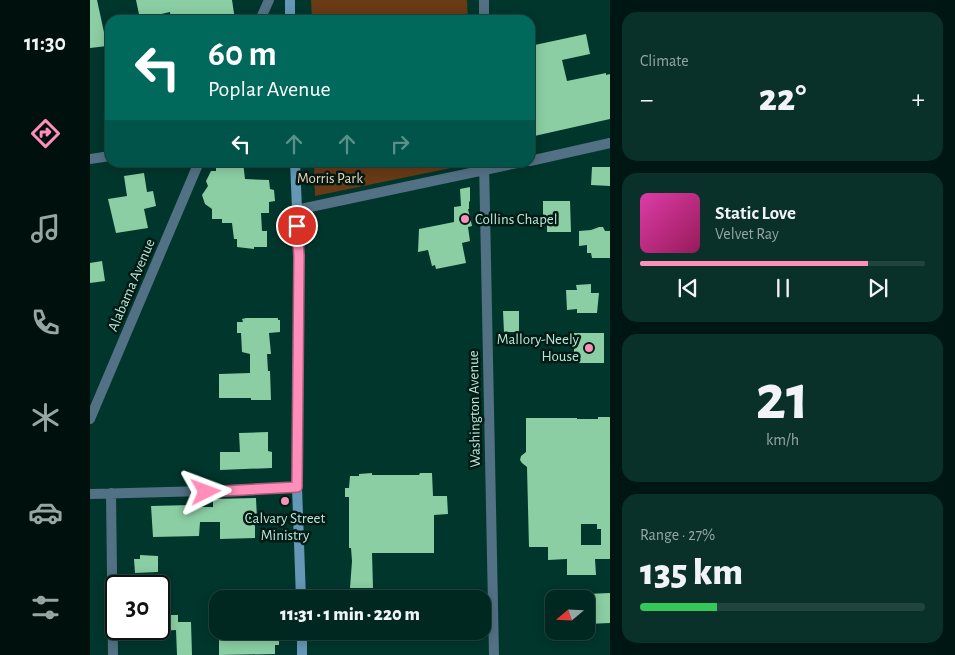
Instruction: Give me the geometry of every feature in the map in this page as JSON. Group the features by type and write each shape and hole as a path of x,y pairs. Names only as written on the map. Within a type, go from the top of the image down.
{"main road":[{"path":"290,0 290,15"},
{"path":"294,167 299,256 297,487 300,590"},
{"path":"302,640 302,655"}],"street":[{"path":"262,15 269,0"},
{"path":"484,0 484,15"},
{"path":"535,160 610,142"},
{"path":"90,159 105,157"},
{"name":"Alabama Avenue","path":"90,419 197,167"},
{"path":"296,210 484,167"},
{"name":"Washington Avenue","path":"484,167 494,655"},
{"path":"90,494 206,492 297,487"},
{"path":"111,493 113,655"}],"green space":[{"path":"311,0 467,0 468,15 312,15"},
{"name":"Morris Park","path":"314,167 455,167 315,196"}],"building":[{"path":"90,0 97,0 105,37 105,46 90,48"},
{"path":"136,0 232,0 234,15 170,15 170,12 157,15 139,15"},
{"path":"586,34 590,54 562,60 567,81 606,73 606,75 610,74 610,119 535,136 535,45"},
{"path":"216,167 244,167 245,179 269,180 270,189 274,190 275,201 269,202 269,213 261,213 262,231 267,231 267,247 254,247 254,249 237,247 237,239 234,239 232,223 222,223 222,219 212,219 212,209 205,204 202,195 208,186 206,181 211,171 216,171"},
{"path":"592,167 610,167 610,186 591,185"},
{"path":"144,173 147,192 153,191 156,206 144,209 148,228 116,233 108,199 127,196 124,176"},
{"name":"Collins Chapel","path":"470,187 468,209 472,226 468,227 470,241 462,243 466,263 436,269 435,265 432,266 428,250 418,252 419,229 454,222 454,207 461,206 460,189"},
{"path":"543,201 570,201 571,232 547,232 547,220 543,220"},
{"path":"603,227 605,231 610,231 610,258 592,258 591,253 587,253 587,245 579,246 579,231"},
{"path":"102,261 105,281 90,283 90,263"},
{"path":"591,284 591,293 599,293 597,313 577,313 577,309 567,310 566,290 577,290 576,285"},
{"path":"503,311 519,311 519,332 504,332"},
{"path":"278,318 280,320 280,332 269,333 271,354 267,354 268,371 270,371 271,400 219,398 219,374 250,373 250,354 242,352 241,333 237,333 237,322 243,322 242,319"},
{"name":"Mallory-Neely House","path":"574,333 604,333 604,363 574,363"},
{"path":"598,417 610,417 610,559 595,559 596,575 567,575 567,559 548,560 548,547 529,547 527,467 520,460 521,456 526,452 526,418 598,419","holes":["581,524 597,524 597,529 601,529 601,545 581,545"]},
{"path":"268,432 268,451 272,452 272,468 220,470 220,452 240,452 239,433"},
{"path":"372,473 372,475 419,475 420,473 432,473 433,496 447,496 448,514 434,515 434,553 372,553 373,588 350,588 352,561 351,548 349,548 349,497 345,497 345,488 349,488 350,476"},
{"path":"256,498 257,519 255,521 255,538 220,539 220,522 200,522 199,536 153,537 151,506 192,505 192,507 213,507 213,499"},
{"path":"140,555 158,556 158,572 135,573 134,559 140,559"},
{"path":"610,593 610,623 595,624 595,594"},
{"path":"170,615 178,615 178,622 191,622 192,655 177,655 176,630 170,630"},
{"path":"219,640 279,640 279,645 275,645 275,654 219,655"}],"place":[{"name":"Collins Chapel","path":"465,219"},
{"name":"Mallory-Neely House","path":"589,348"},
{"name":"Calvary Street Ministry","path":"285,501"}],"route":[{"path":"206,492 297,487 299,256 297,226"}]}
